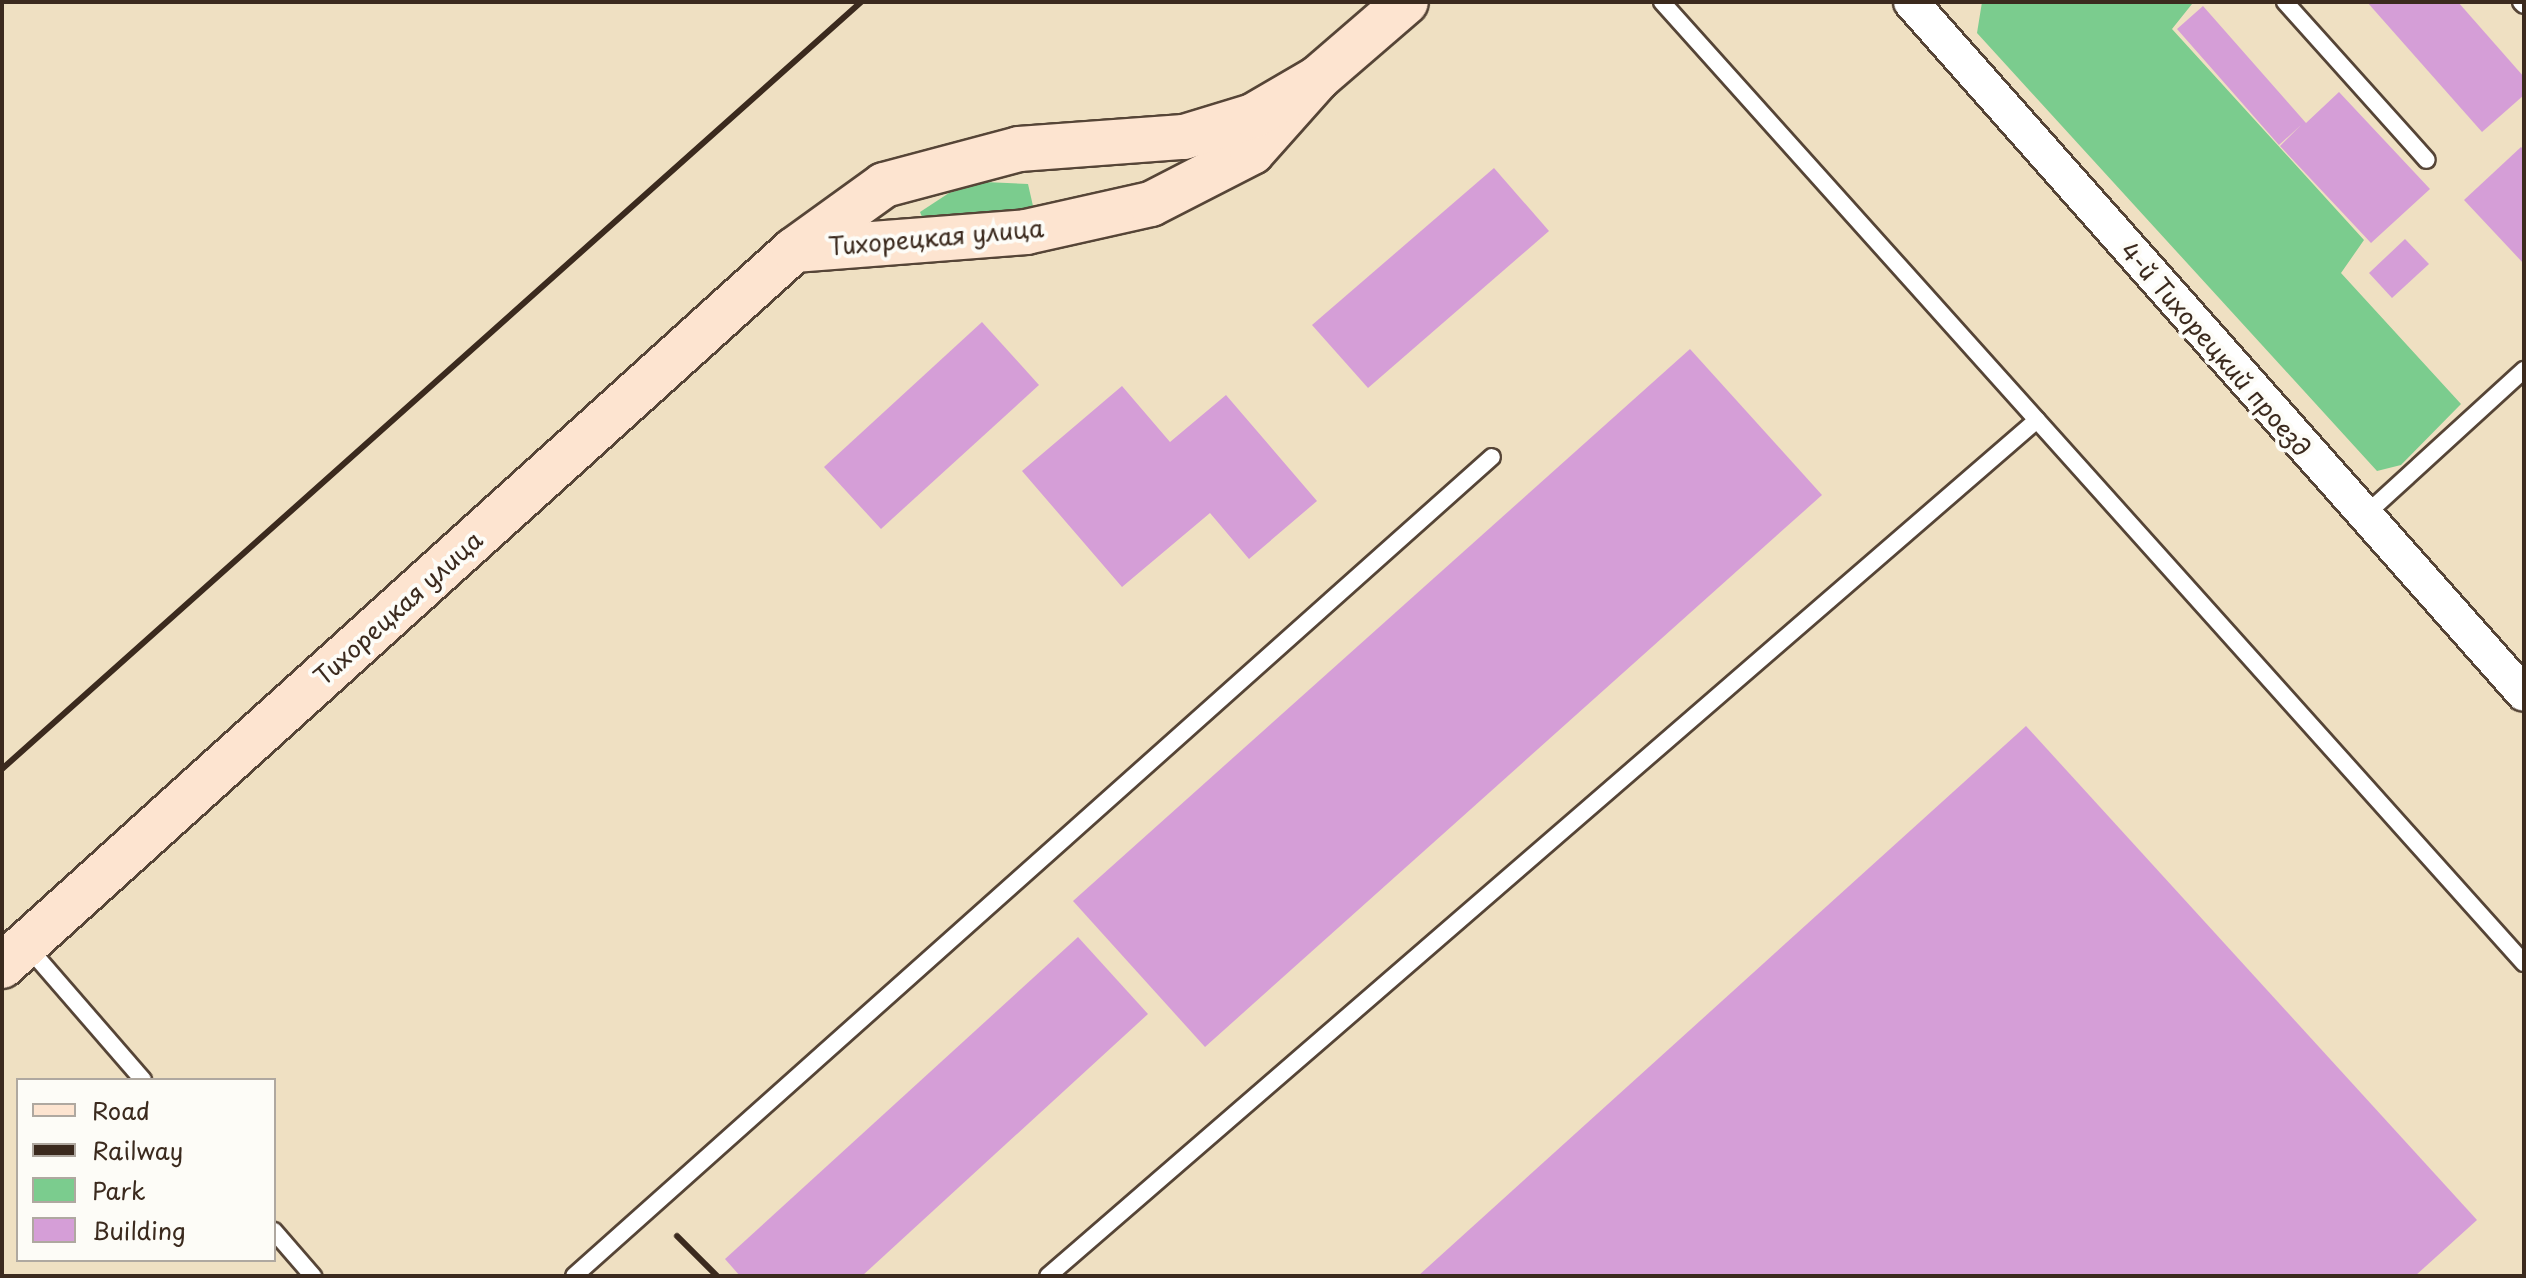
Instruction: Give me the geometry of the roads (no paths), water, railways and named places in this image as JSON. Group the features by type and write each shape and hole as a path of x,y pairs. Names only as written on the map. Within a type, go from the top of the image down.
{"street":[{"name":"Тихорецкая улица","path":"794,250 1026,232 1151,204 1252,152 1318,78 1406,2"},
{"name":"4-й Тихорецкий проезд","path":"1911,2 2524,694"},
{"name":"Тихорецкая улица","path":"14,956 794,250 884,185 1019,149 1184,137 1253,116 1318,78"}],"lane":[{"path":"1662,2 2524,963"},
{"path":"2285,2 2427,160"},
{"path":"2364,516 2524,370"},
{"path":"1048,1276 2037,420"},
{"path":"574,1276 1492,457"},
{"path":"14,956 141,1078"},
{"path":"276,1233 313,1276"}],"railway":[{"path":"2,769 861,2"},
{"path":"677,1236 717,1276"}]}
